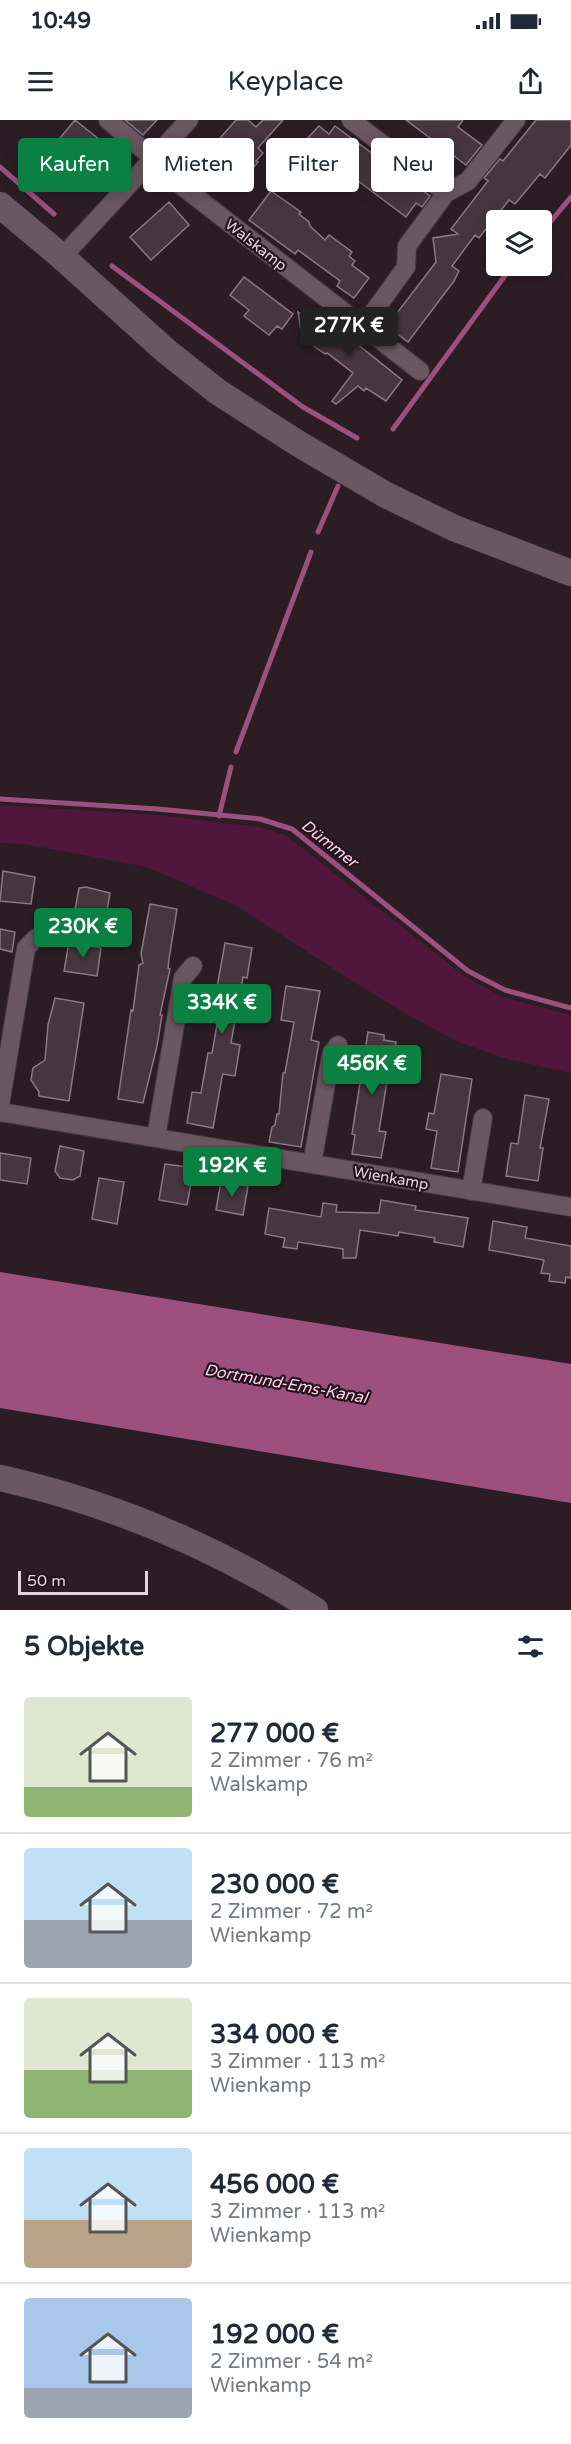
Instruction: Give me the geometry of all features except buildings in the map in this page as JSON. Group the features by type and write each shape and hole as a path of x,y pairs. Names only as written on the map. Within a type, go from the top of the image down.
{"main road":[{"path":"0,205 183,365 218,392 299,444 386,495 454,528 571,573"},
{"path":"0,1478 99,1506 171,1533 244,1567 315,1610"}],"street":[{"name":"Walskamp","path":"108,120 143,150"},
{"path":"173,138 189,120"},
{"path":"351,120 446,193"},
{"path":"362,328 406,267 407,246 446,193 468,181 516,120"},
{"path":"62,257 143,171"},
{"name":"Walskamp","path":"189,192 420,371"},
{"path":"0,1105 26,948 36,938"},
{"path":"156,1137 183,978 193,966"},
{"path":"312,1164 331,1055 338,1045"},
{"name":"Wienkamp","path":"0,1112 571,1207"},
{"path":"471,1191 483,1118"}],"shaded area":[{"path":"0,805 157,815 259,827 287,836 464,976 502,997 571,1015 571,1073 504,1058 459,1042 415,1019 354,982 237,906 147,867 24,844 0,843"}],"water":[{"name":"Dortmund-Ems-Kanal","path":"0,1272 571,1364 571,1503 0,1408"}],"waterway":[{"path":"0,167 54,214"},
{"path":"552,220 571,197"},
{"path":"112,266 303,407 357,438"},
{"path":"393,429 505,276"},
{"path":"318,532 338,486"},
{"path":"236,752 311,552"},
{"path":"219,816 231,767"},
{"name":"Dümmer","path":"0,799 158,809 260,819 292,829 468,971 505,990 571,1008"}]}
